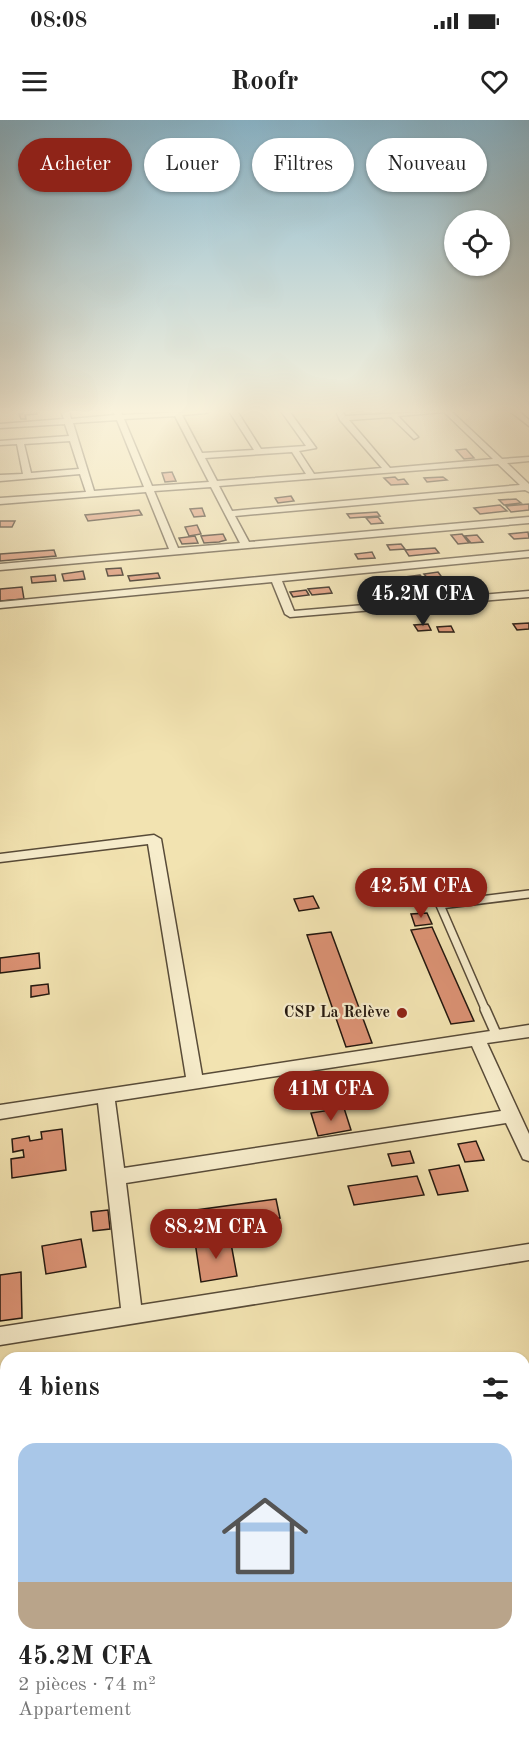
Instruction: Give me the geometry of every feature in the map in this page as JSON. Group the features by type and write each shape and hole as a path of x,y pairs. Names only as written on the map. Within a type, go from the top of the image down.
{"street":[{"path":"89,487 91,494"},
{"path":"0,501 172,487"},
{"path":"216,487 246,546"},
{"path":"230,514 528,488"},
{"path":"149,489 175,552"},
{"path":"0,567 529,520"},
{"path":"0,606 529,554"},
{"path":"276,579 290,614 529,594"},
{"path":"0,858 153,839 195,1082"},
{"path":"0,1112 529,1031"},
{"path":"477,1039 529,1154"},
{"path":"106,1096 132,1315"},
{"path":"115,1177 512,1116"},
{"path":"0,1336 529,1252"}],"lane":[{"path":"497,1036 440,906 529,894"}],"building":[{"path":"291,496 294,501 278,503 275,498"},
{"path":"516,499 521,503 504,505 499,500"},
{"path":"529,504 529,510 511,512 506,506"},
{"path":"500,505 507,511 480,514 474,508"},
{"path":"202,508 205,516 194,517 190,509"},
{"path":"139,510 142,515 88,521 85,515"},
{"path":"377,512 380,516 350,518 347,514"},
{"path":"378,517 383,523 371,524 366,518"},
{"path":"0,521 15,521 12,527 0,527"},
{"path":"197,525 201,534 189,536 185,527"},
{"path":"528,532 529,538 514,539 509,534"},
{"path":"223,534 226,540 219,542 204,543 201,536"},
{"path":"462,534 469,543 458,544 451,535"},
{"path":"477,535 483,542 471,543 465,536"},
{"path":"195,536 198,543 182,544 179,538"},
{"path":"401,544 405,549 390,550 387,545"},
{"path":"435,548 439,553 409,556 405,550"},
{"path":"54,550 56,556 0,561 0,554"},
{"path":"372,552 375,558 358,559 355,554"},
{"path":"121,568 123,575 108,576 106,569"},
{"path":"83,571 85,579 64,581 62,574"},
{"path":"438,572 444,580 430,581 424,574"},
{"path":"158,573 160,578 130,581 128,576"},
{"path":"55,575 56,581 32,583 31,577"},
{"path":"420,575 426,582 410,584 404,577"},
{"path":"393,581 397,586 380,588 376,583"},
{"path":"453,581 458,587 435,589 431,583"},
{"path":"22,587 24,599 0,601 0,589"},
{"path":"329,587 332,593 312,595 308,589"},
{"path":"306,590 309,595 293,597 290,592"},
{"path":"529,623 529,629 517,630 513,624"},
{"path":"428,624 431,630 418,631 414,625"},
{"path":"451,626 454,632 439,632 437,627"},
{"path":"313,896 319,908 299,911 294,899"},
{"path":"427,913 432,924 415,926 411,914"},
{"path":"432,927 474,1021 451,1024 411,930"},
{"path":"331,932 372,1043 346,1047 307,935"},
{"path":"39,953 40,968 0,973 0,958"},
{"path":"48,984 49,994 31,997 31,986"},
{"path":"344,1108 351,1130 318,1136 311,1113"},
{"path":"62,1129 66,1170 12,1178 11,1159 24,1157 23,1150 13,1152 12,1139 29,1136 30,1141 42,1139 41,1132"},
{"path":"476,1141 484,1160 465,1162 458,1144"},
{"path":"410,1151 414,1163 392,1166 388,1154"},
{"path":"459,1165 468,1191 438,1195 429,1170"},
{"path":"417,1176 424,1195 354,1205 348,1186"},
{"path":"276,1199 280,1218 192,1230 189,1211"},
{"path":"108,1210 110,1229 93,1231 91,1212"},
{"path":"230,1238 237,1276 201,1282 195,1242"},
{"path":"81,1239 86,1267 46,1274 42,1246"},
{"path":"21,1272 22,1318 0,1321 0,1275"}],"place":[{"name":"CSP La Relève","path":"402,1013"}]}
